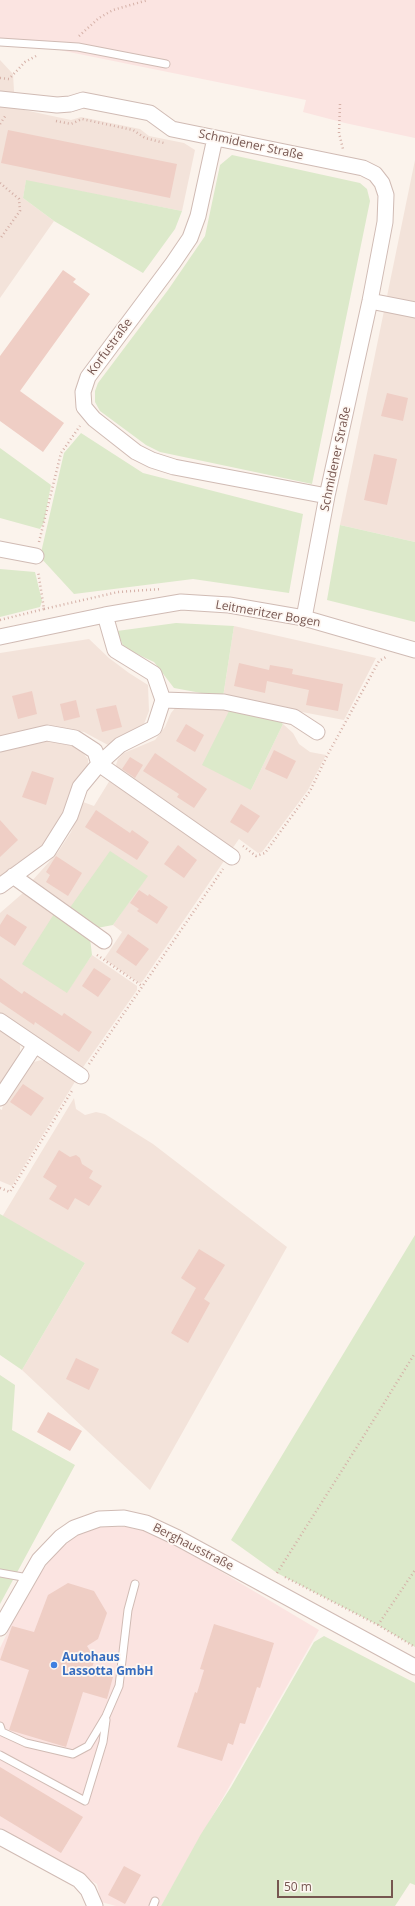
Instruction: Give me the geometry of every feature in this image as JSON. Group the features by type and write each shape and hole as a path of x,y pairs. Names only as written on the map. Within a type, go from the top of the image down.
{"street":[{"name":"Schmidener Straße","path":"0,99 57,105 70,104 83,100 150,113 172,129 363,168 375,174 382,183 386,195 385,222 370,301 327,496 304,618"},
{"name":"Korfustraße","path":"89,414 84,407 83,392 88,377 190,238 198,216 215,138"},
{"path":"370,301 415,310"},
{"path":"89,414 136,452 152,460 174,467 327,496"},
{"path":"0,549 36,556"},
{"name":"Leitmeritzer Bogen","path":"0,637 105,615 181,602 229,605 304,618 415,650"},
{"path":"0,886 48,851 70,816 80,787 99,764 120,745 154,728 162,700 154,674 115,650 105,615"},
{"path":"162,700 224,702 294,717 317,732"},
{"path":"0,744 47,733 76,738 95,751 99,764 232,856"},
{"path":"13,876 104,941"},
{"path":"0,1021 80,1076"},
{"path":"0,1098 35,1045"},
{"name":"Berghausstraße","path":"0,1628 28,1578 49,1548 61,1537 74,1528 99,1519 124,1518 146,1523 178,1538 415,1667"},
{"path":"0,1837 79,1880 88,1890 95,1906"}],"lane":[{"path":"0,42 75,46 166,64"},
{"path":"0,1573 28,1578"},
{"path":"0,1726 2,1732 26,1743 73,1754 88,1746 106,1716 119,1686 128,1610 134,1584"},
{"path":"0,1754 85,1801 103,1742 106,1716"}],"path":[{"path":"75,46 80,34 99,18 113,10 148,0"},
{"path":"0,78 8,79 25,62 41,53"},
{"path":"340,104 339,133 348,165"},
{"path":"0,124 7,112"},
{"path":"50,120 71,124 82,119 133,130 145,138 167,143"},
{"path":"0,183 19,199 20,211 0,239"},
{"path":"44,609 36,556 61,453 89,414"},
{"path":"0,620 118,592 169,588"},
{"path":"104,941 96,955 142,986"},
{"path":"0,1188 10,1192 80,1076"},
{"path":"277,1572 415,1354"},
{"path":"378,1625 415,1570"}],"shaded area":[{"path":"0,0 415,0 415,138 345,123 303,112 306,100 0,38"},
{"path":"0,60 13,74 15,108 71,120 81,117 140,129 149,136 184,143 195,150 182,211 26,181 23,198 54,221 0,298"},
{"path":"415,160 415,542 340,525"},
{"path":"234,626 376,658 344,720 223,697"},
{"path":"89,639 109,658 148,685 149,711 144,724 108,745 84,732 62,728 17,733 0,737 0,653"},
{"path":"176,707 230,709 251,790 283,724 293,733 299,744 310,752 326,755 308,790 262,852 258,853 239,839 232,849 120,774 116,765 118,759 124,753 155,740 165,727 171,713"},
{"path":"49,741 78,747 88,759 88,766 65,814 44,849 17,863 0,878 0,751"},
{"path":"110,780 226,858 142,982 139,983 104,959 122,932 113,925 147,876 69,909 31,882 58,852 71,832 83,802 94,806"},
{"path":"23,893 54,914 67,992 92,955 137,986 137,990 81,1070 0,1015 0,913"},
{"path":"0,1029 17,1040 20,1045 20,1052 19,1060 0,1089"},
{"path":"41,1060 48,1062 76,1080 12,1186 0,1181 0,1109 2,1110 3,1104 28,1066"},
{"path":"74,1098 76,1109 85,1115 96,1112 105,1114 153,1144 287,1247 150,1490 22,1370 85,1263 2,1217"},
{"path":"101,1526 127,1527 147,1531 205,1562 319,1630 161,1906 116,1906 101,1902 97,1884 0,1829 0,1648 28,1590 59,1548 78,1535"}],"green space":[{"path":"232,155 360,183 367,189 370,201 312,484 160,452 146,445 100,411 95,402 95,391 98,383 168,290 205,236 220,165"},
{"path":"26,180 182,211 175,229 143,273 54,221 23,198"},
{"path":"81,433 143,473 303,514 289,593 193,579 74,594 40,557 64,453"},
{"path":"0,448 51,485 44,522 40,529 0,518"},
{"path":"340,525 415,542 415,622 327,600"},
{"path":"0,569 35,572 42,601 40,607 0,617"},
{"path":"176,623 234,626 223,697 174,688 154,662 124,648 117,631"},
{"path":"230,709 279,721 283,724 251,790 202,765"},
{"path":"110,851 148,876 113,925 97,928 69,909"},
{"path":"54,914 90,938 92,955 67,993 22,964"},
{"path":"0,1214 85,1263 22,1370 0,1355"},
{"path":"415,1235 415,1647 378,1625 277,1573 231,1540"},
{"path":"0,1375 15,1385 12,1430 75,1465 0,1604"},
{"path":"324,1636 415,1683 415,1885 410,1883 395,1906 161,1906 201,1834 231,1787 314,1642"}],"building":[{"path":"8,130 177,164 170,198 1,163"},
{"path":"63,270 76,279 73,282 90,294 20,391 64,423 43,452 0,421 0,356"},
{"path":"387,393 408,398 403,421 381,416"},
{"path":"374,454 397,459 387,505 364,500"},
{"path":"239,663 269,670 270,665 293,669 292,674 343,684 338,711 306,705 309,690 267,681 265,693 234,686"},
{"path":"32,691 37,714 18,719 12,696"},
{"path":"76,700 80,717 64,721 60,704"},
{"path":"116,705 122,727 102,732 96,709"},
{"path":"186,724 204,735 195,752 176,741"},
{"path":"274,750 296,761 287,779 265,769"},
{"path":"155,753 207,789 194,808 177,797 179,794 143,771"},
{"path":"130,757 143,765 135,778 122,769"},
{"path":"32,771 54,778 46,805 22,797"},
{"path":"241,804 260,816 248,833 230,822"},
{"path":"96,810 130,833 132,830 149,842 137,860 85,827"},
{"path":"0,820 18,840 0,857"},
{"path":"178,845 197,860 184,878 164,864"},
{"path":"56,856 82,873 68,896 46,882 50,875 46,872"},
{"path":"139,890 148,896 149,894 168,907 157,924 137,911 139,909 130,903"},
{"path":"7,914 27,927 15,946 0,936 0,925"},
{"path":"128,934 149,949 136,966 116,952"},
{"path":"94,968 111,979 98,997 82,986"},
{"path":"0,978 22,994 24,991 62,1016 64,1013 92,1032 79,1052 35,1022 34,1025 0,1002"},
{"path":"23,1084 44,1098 31,1116 10,1102"},
{"path":"59,1150 70,1157 76,1155 80,1158 82,1164 93,1171 89,1178 102,1186 89,1206 75,1198 68,1210 49,1199 57,1186 43,1177"},
{"path":"199,1249 225,1265 204,1299 210,1303 188,1343 171,1333 196,1288 181,1278"},
{"path":"76,1358 99,1369 89,1390 66,1379"},
{"path":"48,1412 82,1431 70,1451 37,1432"},
{"name":"Autohaus Lassotta GmbH","path":"68,1583 94,1591 107,1613 98,1639 87,1646 95,1659 91,1670 113,1677 107,1699 83,1692 66,1747 9,1730 29,1670 0,1660 12,1626 34,1632 48,1595"},
{"path":"214,1624 274,1643 260,1688 257,1687 245,1724 240,1723 233,1745 228,1743 222,1761 177,1747 195,1692 197,1693 204,1670 200,1669"},
{"path":"0,1767 83,1817 61,1853 0,1816"},
{"path":"124,1866 141,1875 125,1904 108,1895"}],"place":[{"name":"Autohaus Lassotta GmbH","path":"54,1665"}]}
